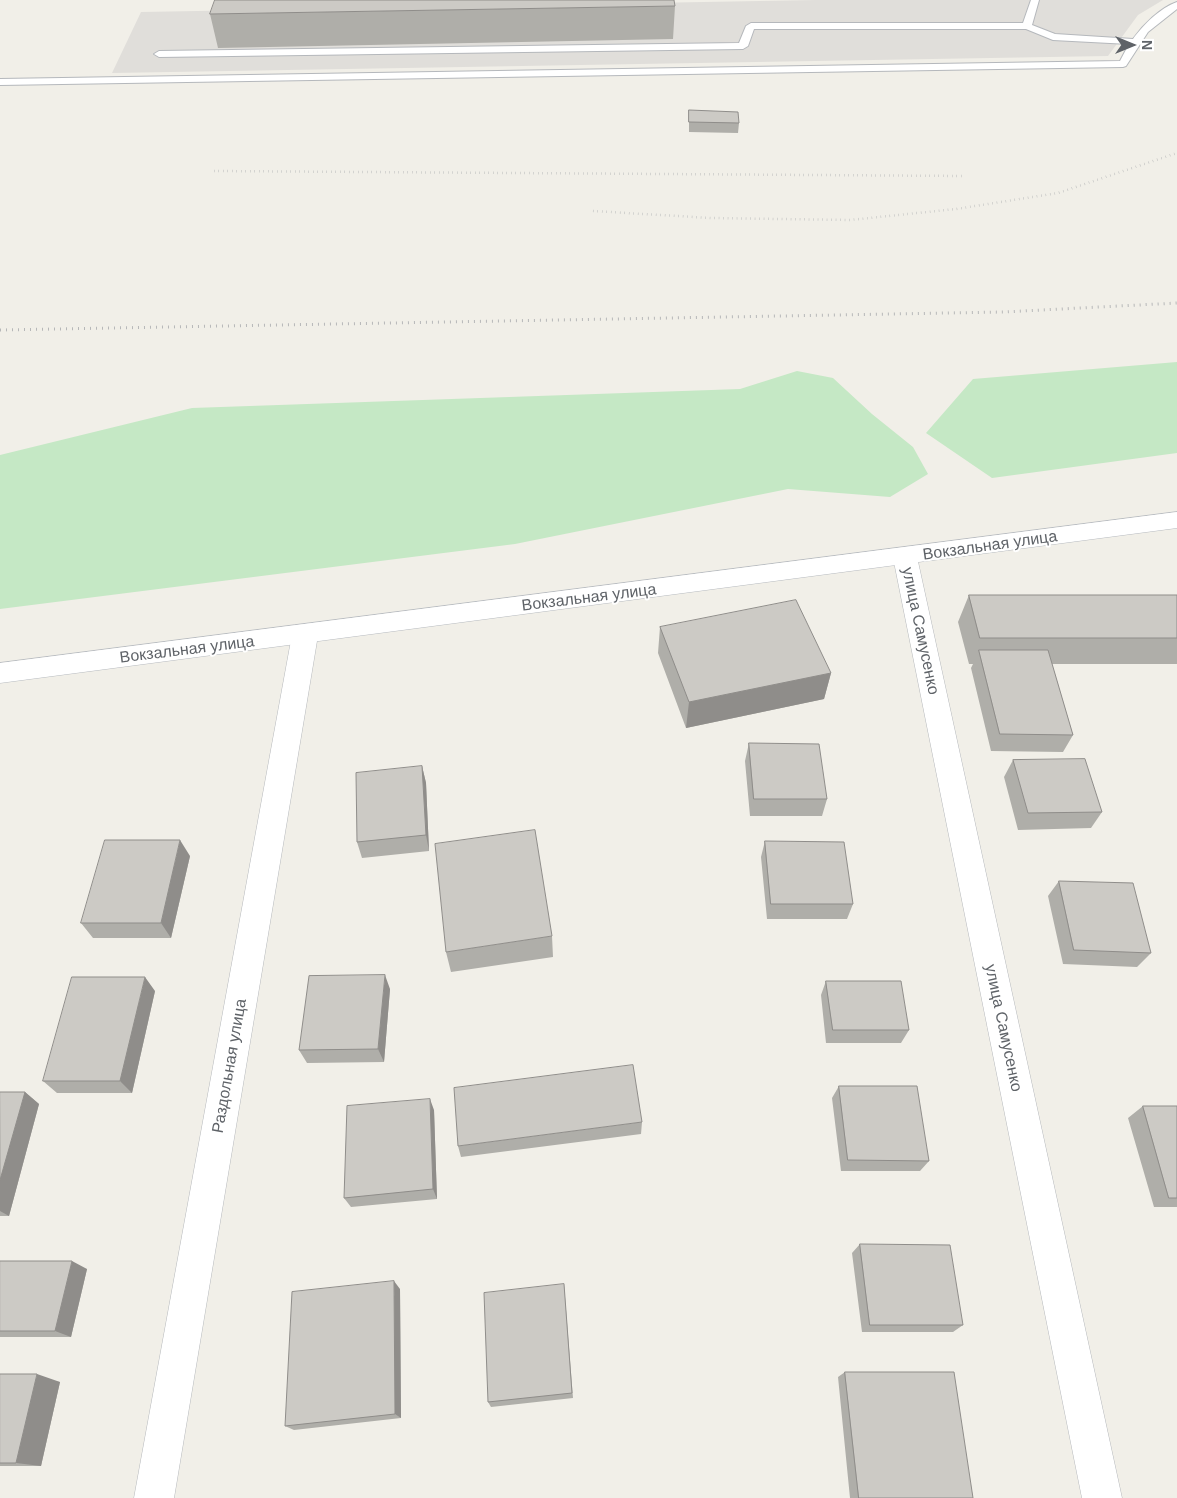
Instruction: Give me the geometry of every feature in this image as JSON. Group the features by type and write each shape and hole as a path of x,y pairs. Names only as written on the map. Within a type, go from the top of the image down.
{"street":[{"name":"Вокзальная улица","path":"0,673 305,635 1177,520"},
{"name":"улица Самусенко","path":"904,557 1102,1498"},
{"name":"Раздольная улица","path":"154,1498 305,635"}],"lane":[{"path":"1027,26 1035,0"},
{"path":"0,82 1123,64 1134,42 1155,18 1177,5"},
{"path":"159,54 743,46 751,26 1027,26 1052,37 1134,42"}],"shaded area":[{"path":"816,0 1163,0 1138,15 1108,56 112,73 141,12"}],"green space":[{"path":"1177,362 1177,453 992,478 926,433 973,379"},
{"path":"797,371 833,378 872,414 913,447 928,474 890,497 788,489 515,544 0,609 0,455 192,408 740,389"}],"building":[{"path":"215,0 674,0 675,6 210,14"},
{"path":"689,110 738,112 739,123 689,122"},
{"path":"969,595 1177,595 1177,638 980,638"},
{"path":"796,600 831,673 689,702 660,627"},
{"path":"979,650 1048,650 1073,735 1000,734"},
{"path":"749,743 819,744 827,799 754,799"},
{"path":"1085,759 1102,812 1028,813 1013,760"},
{"path":"422,766 426,835 357,842 356,773"},
{"path":"535,830 552,936 446,952 435,844"},
{"path":"105,840 180,840 161,923 81,923"},
{"path":"765,841 844,842 853,904 771,904"},
{"path":"1059,881 1133,883 1151,953 1074,950"},
{"path":"385,975 378,1049 299,1050 309,976"},
{"path":"72,977 145,977 120,1081 43,1081"},
{"path":"826,981 901,981 909,1030 833,1030"},
{"path":"633,1065 642,1122 458,1146 454,1088"},
{"path":"839,1086 917,1086 929,1161 848,1160"},
{"path":"0,1092 25,1092 0,1180"},
{"path":"430,1099 433,1189 344,1198 347,1106"},
{"path":"1143,1106 1177,1106 1177,1198 1169,1198"},
{"path":"860,1244 950,1245 963,1325 870,1325"},
{"path":"0,1261 72,1261 55,1331 0,1331"},
{"path":"394,1281 395,1414 285,1426 292,1292"},
{"path":"564,1284 572,1393 488,1402 484,1293"},
{"path":"845,1372 954,1372 973,1498 859,1498"},
{"path":"0,1374 37,1374 16,1463 0,1463"}],"railway":[{"path":"593,211 711,218 850,220 956,209 1058,193 1177,153"},
{"path":"214,171 963,176"},
{"path":"0,330 1003,312 1177,303"}]}
